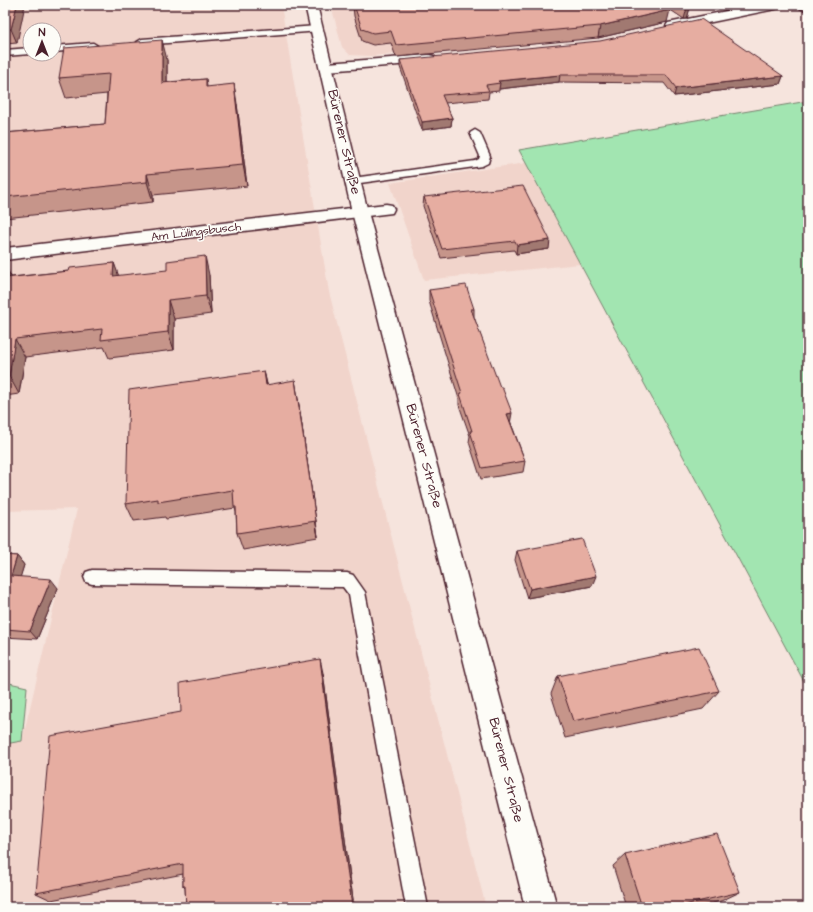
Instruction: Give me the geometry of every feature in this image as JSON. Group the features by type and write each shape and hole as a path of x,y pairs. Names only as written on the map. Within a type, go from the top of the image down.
{"main road":[{"name":"Bürener Straße","path":"311,5 360,212 541,907"},
{"path":"661,29 775,5"},
{"path":"804,5 808,6"},
{"path":"669,16 681,24"},
{"path":"326,67 440,58"},
{"name":"Am Lülingsbusch","path":"5,254 386,209"}],"lane":[{"path":"129,43 317,29"},
{"path":"62,48 99,46"},
{"path":"5,53 22,52"},
{"path":"353,181 478,164 484,161 485,156 475,133"},
{"path":"92,577 346,580 357,592 417,907"}],"shaded area":[{"path":"5,5 281,5 329,292 486,907 5,907 5,744 22,741 77,509 5,511"},
{"path":"331,5 482,5 507,45 371,56 350,55 342,47"},
{"path":"526,163 580,264 424,280 390,183"}],"green space":[{"path":"808,101 808,689 519,150"},
{"path":"5,682 27,687 22,741 5,744"}],"building":[{"path":"5,5 17,5 11,29 5,30"},
{"path":"354,5 479,5 480,8 515,5 662,5 670,10 600,26 396,45 391,31 373,33 362,29"},
{"path":"701,19 783,76 676,88 666,75 560,75 498,81 500,83 486,85 489,91 442,95 452,118 422,122 400,60 600,41"},
{"path":"162,40 162,83 206,79 206,87 234,84 243,165 147,174 147,182 5,197 5,133 105,124 109,74 59,78 64,48"},
{"path":"523,186 550,240 517,245 515,241 442,249 424,197"},
{"path":"205,256 206,296 168,300 168,332 101,340 102,329 15,339 9,376 5,377 5,278 69,271 70,268 114,263 113,276 167,270 167,261"},
{"path":"466,285 474,309 471,309 500,387 502,387 512,413 507,414 525,461 482,468 460,394 462,393 429,290"},
{"path":"264,371 266,385 295,380 316,521 237,533 236,507 234,507 233,490 158,502 158,499 126,504 129,390"},
{"path":"582,539 596,576 530,589 517,551"},
{"path":"5,555 17,556 11,576 51,579 30,631 5,629"},
{"path":"699,647 719,691 573,721 558,676"},
{"path":"320,659 352,907 186,907 185,886 183,886 183,864 36,893 50,736 181,712 180,683"},
{"path":"717,834 740,892 675,907 642,907 625,855"}]}
